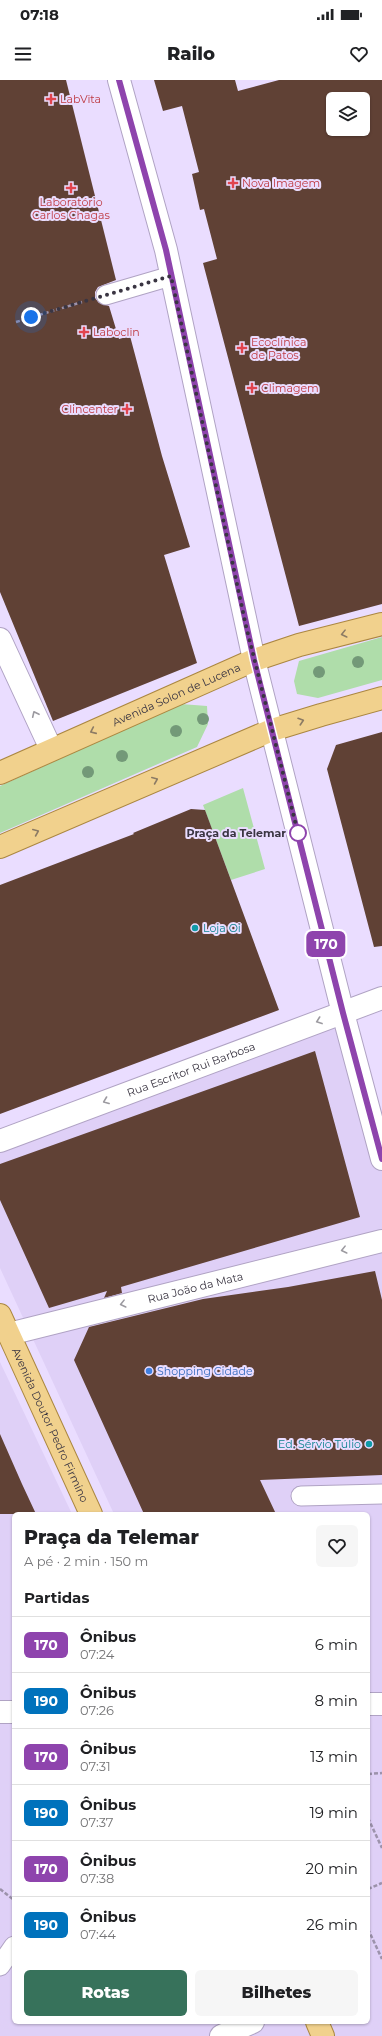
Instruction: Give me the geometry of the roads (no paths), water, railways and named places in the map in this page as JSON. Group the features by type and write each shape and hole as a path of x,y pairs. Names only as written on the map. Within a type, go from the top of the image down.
{"main road":[{"name":"Avenida Solon de Lucena","path":"0,773 254,660 299,645 382,624"},
{"path":"0,848 272,730 382,698"},
{"name":"Avenida Doutor Pedro Firmino","path":"4,1324 90,1512"},
{"path":"318,2024 323,2036"}],"street":[{"path":"119,80 166,250 254,660 343,1013 382,1159"},
{"path":"0,639 51,749"},
{"name":"Rua Escritor Rui Barbosa","path":"0,1141 382,998"},
{"name":"Rua João da Mata","path":"4,1324 382,1240"},
{"path":"370,1704 382,1704"},
{"path":"0,1712 12,1712"},
{"path":"221,2036 248,2024"}],"lane":[{"path":"106,295 171,276"},
{"path":"301,1496 382,1494"},
{"path":"0,1966 12,1949"}],"place":[{"name":"LabVita","path":"51,99"},
{"name":"Nova Imagem","path":"233,183"},
{"name":"Laboratório Carlos Chagas","path":"71,188"},
{"name":"Laboclin","path":"84,332"},
{"name":"Ecoclínica de Patos","path":"242,348"},
{"name":"Climagem","path":"252,388"},
{"name":"Clincenter","path":"127,409"},
{"name":"Praça da Telemar","path":"298,833"},
{"name":"Loja Oi","path":"195,928"},
{"name":"Shopping Cidade","path":"149,1371"},
{"name":"Ed. Sérvio Túlio","path":"369,1444"}]}
